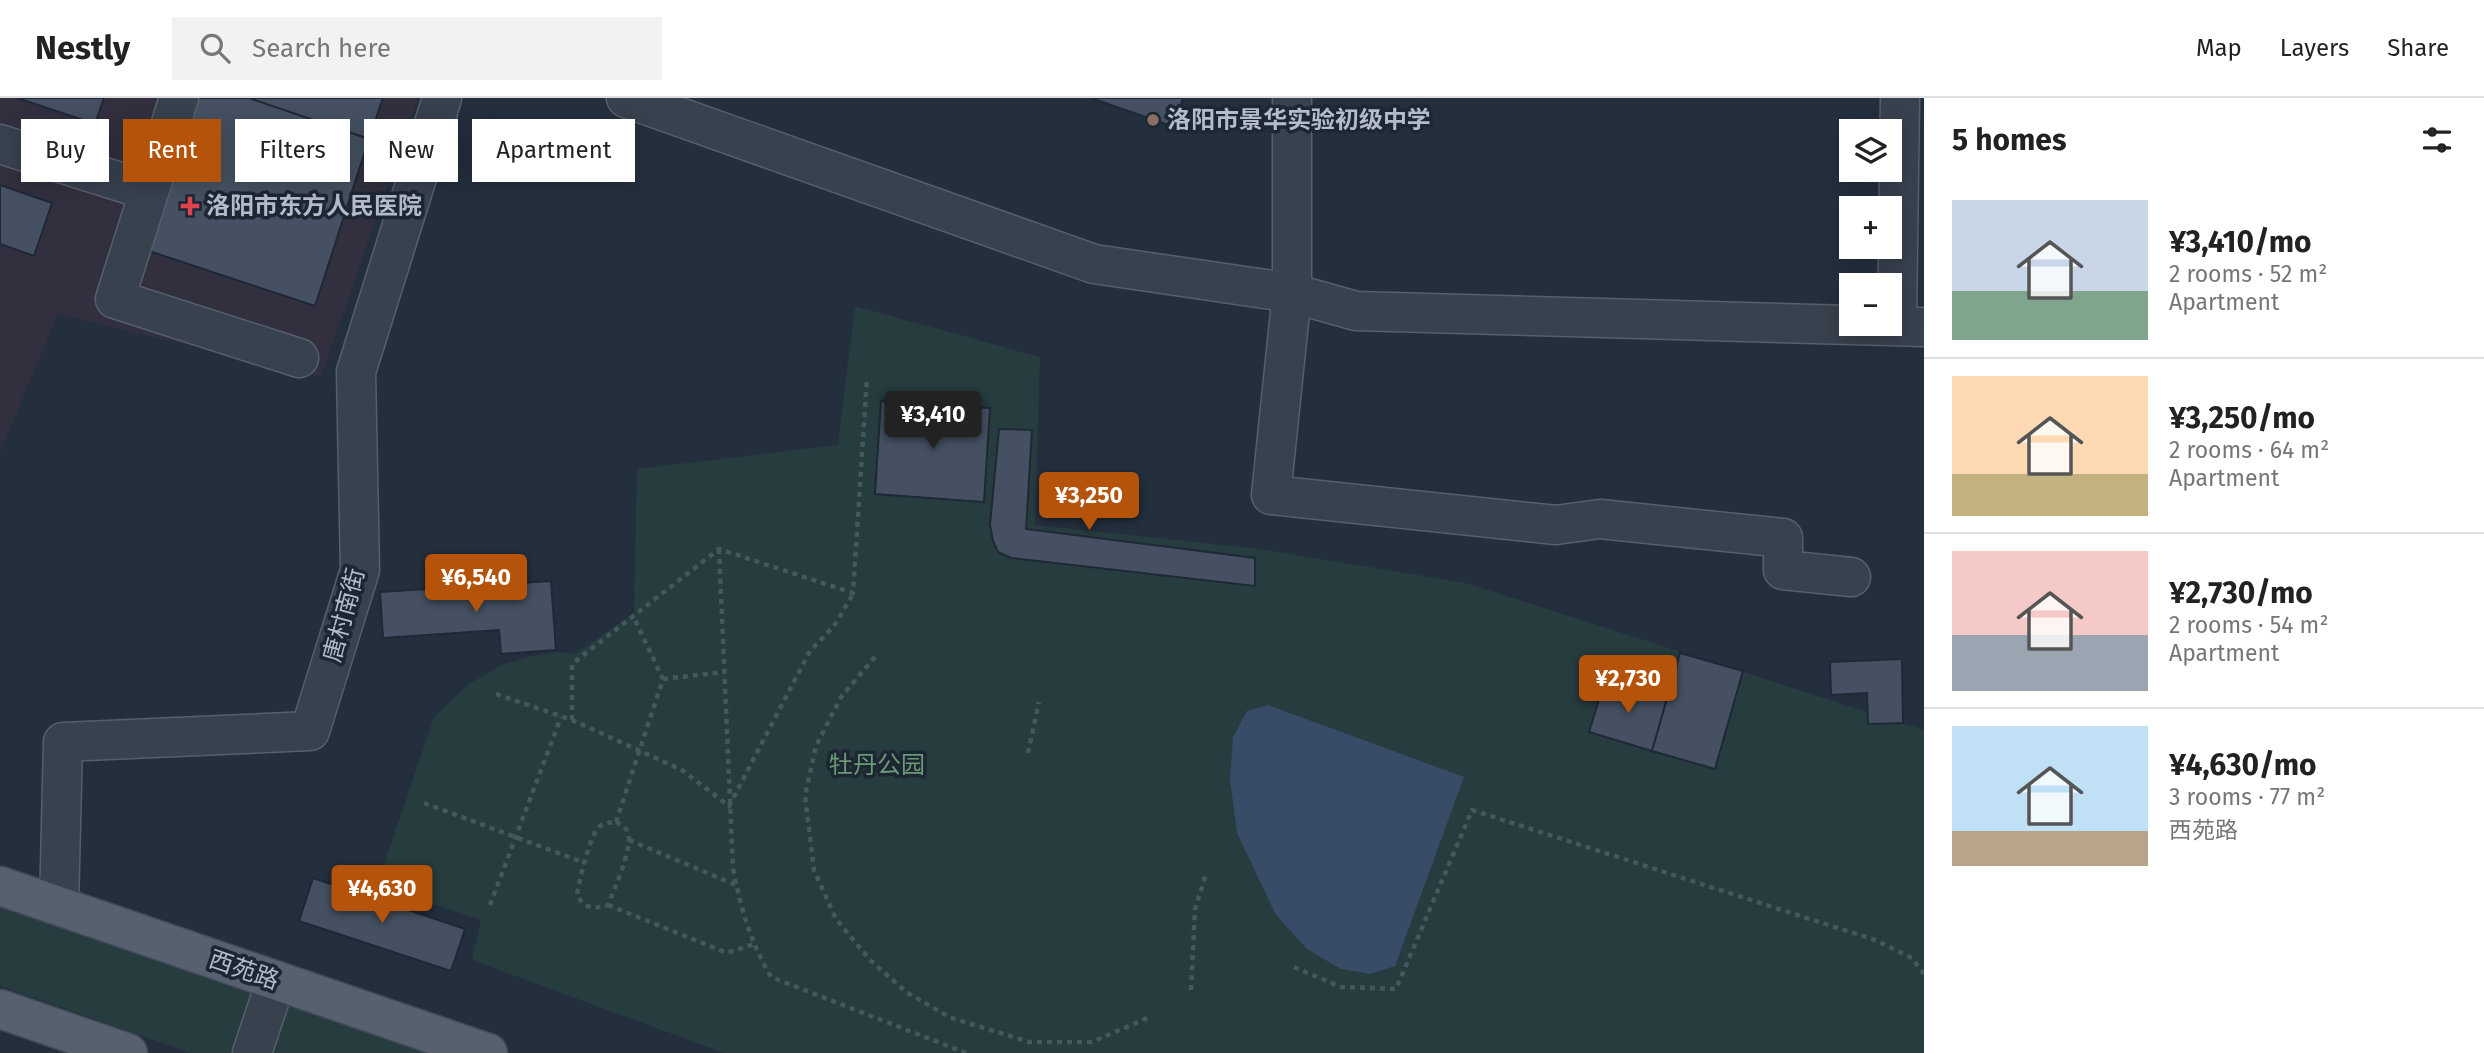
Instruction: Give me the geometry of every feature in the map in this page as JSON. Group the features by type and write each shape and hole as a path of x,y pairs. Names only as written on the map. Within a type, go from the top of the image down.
{"main road":[{"name":"西苑路","path":"0,886 488,1053"},
{"path":"0,1009 128,1053"}],"lane":[{"path":"179,98 114,299 299,358"},
{"name":"唐村南街","path":"59,906 63,742 310,732 360,570 356,372 442,98"},
{"path":"626,98 1094,264 1292,293 1356,311 1910,326 1911,168 1900,98"},
{"path":"1292,98 1292,293 1271,495 1556,525 1600,519 1783,538 1783,570 1851,577"},
{"path":"0,144 149,191"},
{"path":"252,1053 276,981"}],"path":[{"path":"729,806 810,651 834,626 853,593 867,377"},
{"path":"719,549 853,593"},
{"path":"572,720 572,664 719,549"},
{"path":"719,549 733,869 741,913 754,944 771,976 966,1053"},
{"path":"616,822 663,679 633,616"},
{"path":"875,657 841,697 816,746 805,796 814,870 836,919 870,960 906,992 948,1017 1029,1042 1092,1042 1152,1016"},
{"path":"663,679 724,671"},
{"path":"496,694 572,720 682,770 729,806"},
{"path":"1028,753 1039,702"},
{"path":"490,905 562,717"},
{"path":"424,803 584,863"},
{"path":"1294,967 1340,987 1396,989 1472,810 1875,940 1912,958 1924,974"},
{"path":"608,905 629,840 626,828 616,822 597,828 584,863 577,895 580,901 590,908 598,909 608,905 727,953 754,944"},
{"path":"629,840 736,885"},
{"path":"1191,990 1195,909 1206,874"}],"shaded area":[{"name":"洛阳市东方人民医院","path":"0,98 418,98 411,119 364,119 364,182 389,182 321,377 58,314 0,452"}],"green space":[{"name":"牡丹公园","path":"855,306 1040,357 1035,525 1261,549 1466,583 1924,730 1924,1053 724,1053 472,960 481,920 377,885 434,717 469,684 502,665 531,656 559,652 575,654 634,613 637,469 838,445"},
{"path":"0,908 426,1053 191,1053 0,986"}],"water":[{"path":"1268,705 1464,777 1395,966 1370,974 1341,969 1307,949 1276,915 1237,833 1230,779 1233,737 1247,711"}],"building":[{"path":"17,98 104,98 97,119 80,119"},
{"path":"191,98 249,98 310,119 235,119 235,182 350,182 350,133 364,137 364,154 315,306 140,248 162,182 221,182 221,119 184,119"},
{"path":"249,98 383,98 376,119 364,119 364,137 350,133 350,119 310,119"},
{"path":"1091,98 1183,98 1174,127"},
{"path":"0,185 52,203 34,256 0,244"},
{"path":"881,401 990,408 984,502 875,494"},
{"path":"999,429 1032,430 1026,529 1255,558 1255,586 1011,558 998,552 990,525"},
{"path":"551,581 556,650 501,654 499,630 383,638 380,592"},
{"path":"1680,653 1743,671 1715,769 1652,751"},
{"path":"1902,659 1903,723 1868,724 1867,693 1831,695 1830,662"},
{"path":"1605,680 1667,698 1652,751 1589,732"},
{"path":"313,878 465,929 451,971 299,921"}],"place":[{"name":"洛阳市景华实验初级中学","path":"1153,120"},
{"name":"洛阳市东方人民医院","path":"190,206"}]}
